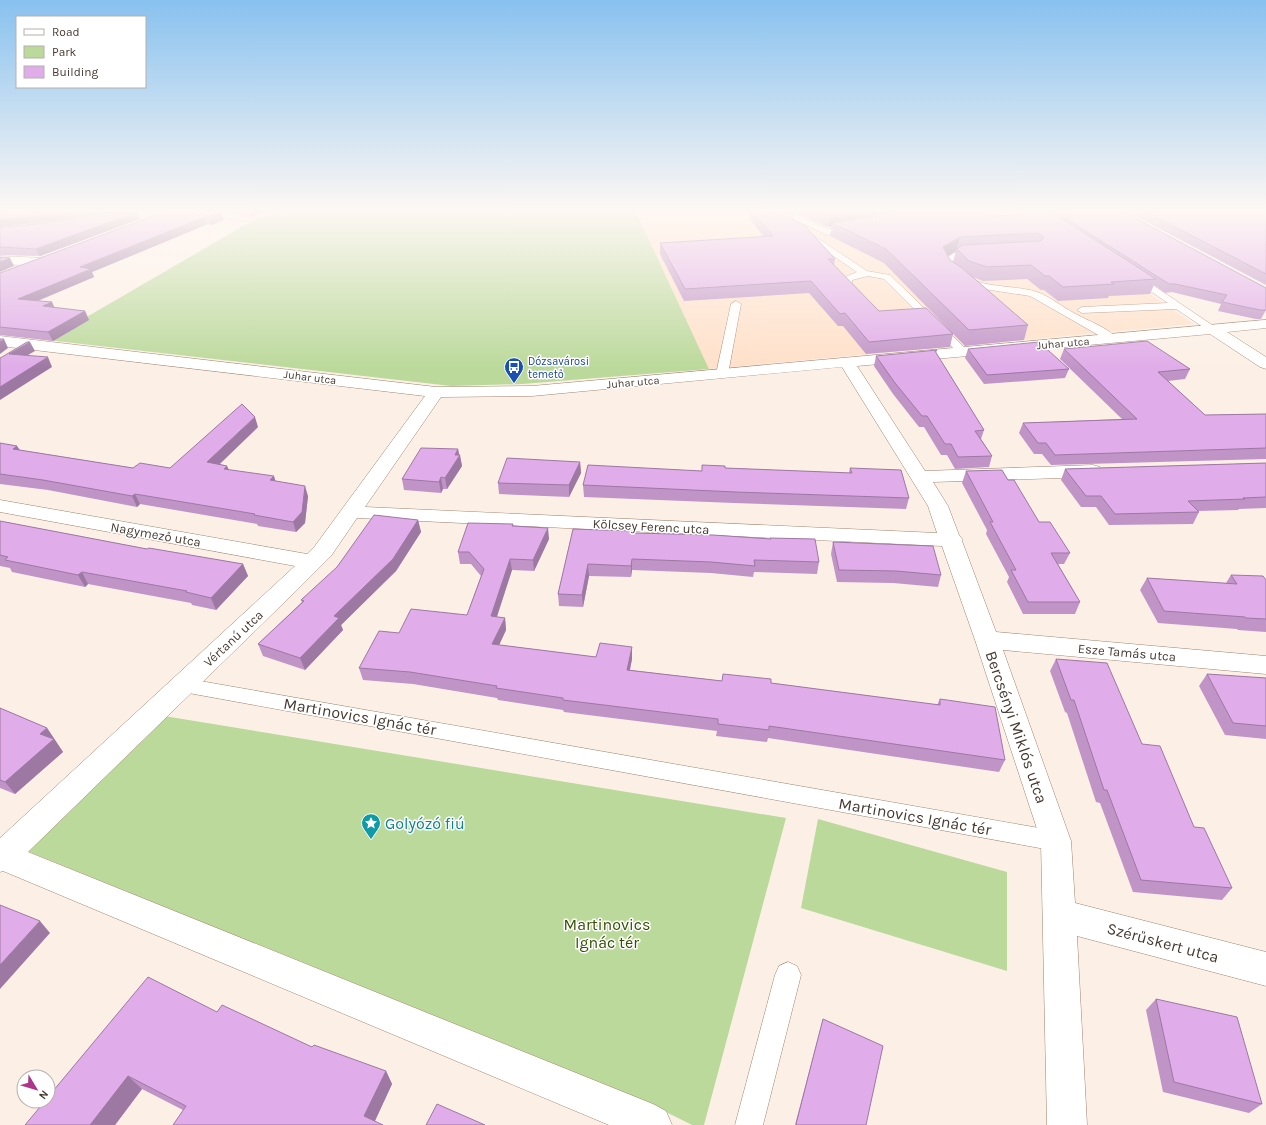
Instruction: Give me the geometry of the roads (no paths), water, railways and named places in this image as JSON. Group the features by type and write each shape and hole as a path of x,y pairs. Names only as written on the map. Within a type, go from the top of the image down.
{"street":[{"name":"Juhar utca","path":"0,341 436,392 532,391 1266,324"},
{"path":"1213,329 1266,364"},
{"path":"6,358 29,344"},
{"name":"Bercsényi Miklós utca","path":"847,363 938,506 952,540 1056,842 1067,1125"},
{"name":"Vértanú utca","path":"1,856 323,551 436,392"},
{"path":"920,477 1109,471"},
{"name":"Nagymező utca","path":"0,506 312,562"},
{"name":"Kölcsey Ferenc utca","path":"350,512 952,540"},
{"name":"Esze Tamás utca","path":"987,640 1266,664"},
{"path":"1,856 631,1115 652,1125"},
{"name":"Szérűskert utca","path":"1059,915 1266,969"}],"lane":[{"path":"852,264 864,273"},
{"path":"948,264 958,277 964,281 1014,289 1035,295 1111,338"},
{"path":"1126,272 1213,329"},
{"path":"866,304 847,284 847,282 851,277 864,273 887,277 963,352"},
{"path":"722,374 736,304"},
{"path":"1082,310 1178,306"},
{"path":"911,315 924,314"},
{"name":"Martinovics Ignác tér","path":"183,685 1056,842"},
{"path":"749,1125 788,975"}],"place":[{"name":"Dózsavárosi temető","path":"514,384"},
{"name":"Golyózó fiú","path":"371,840"}]}
